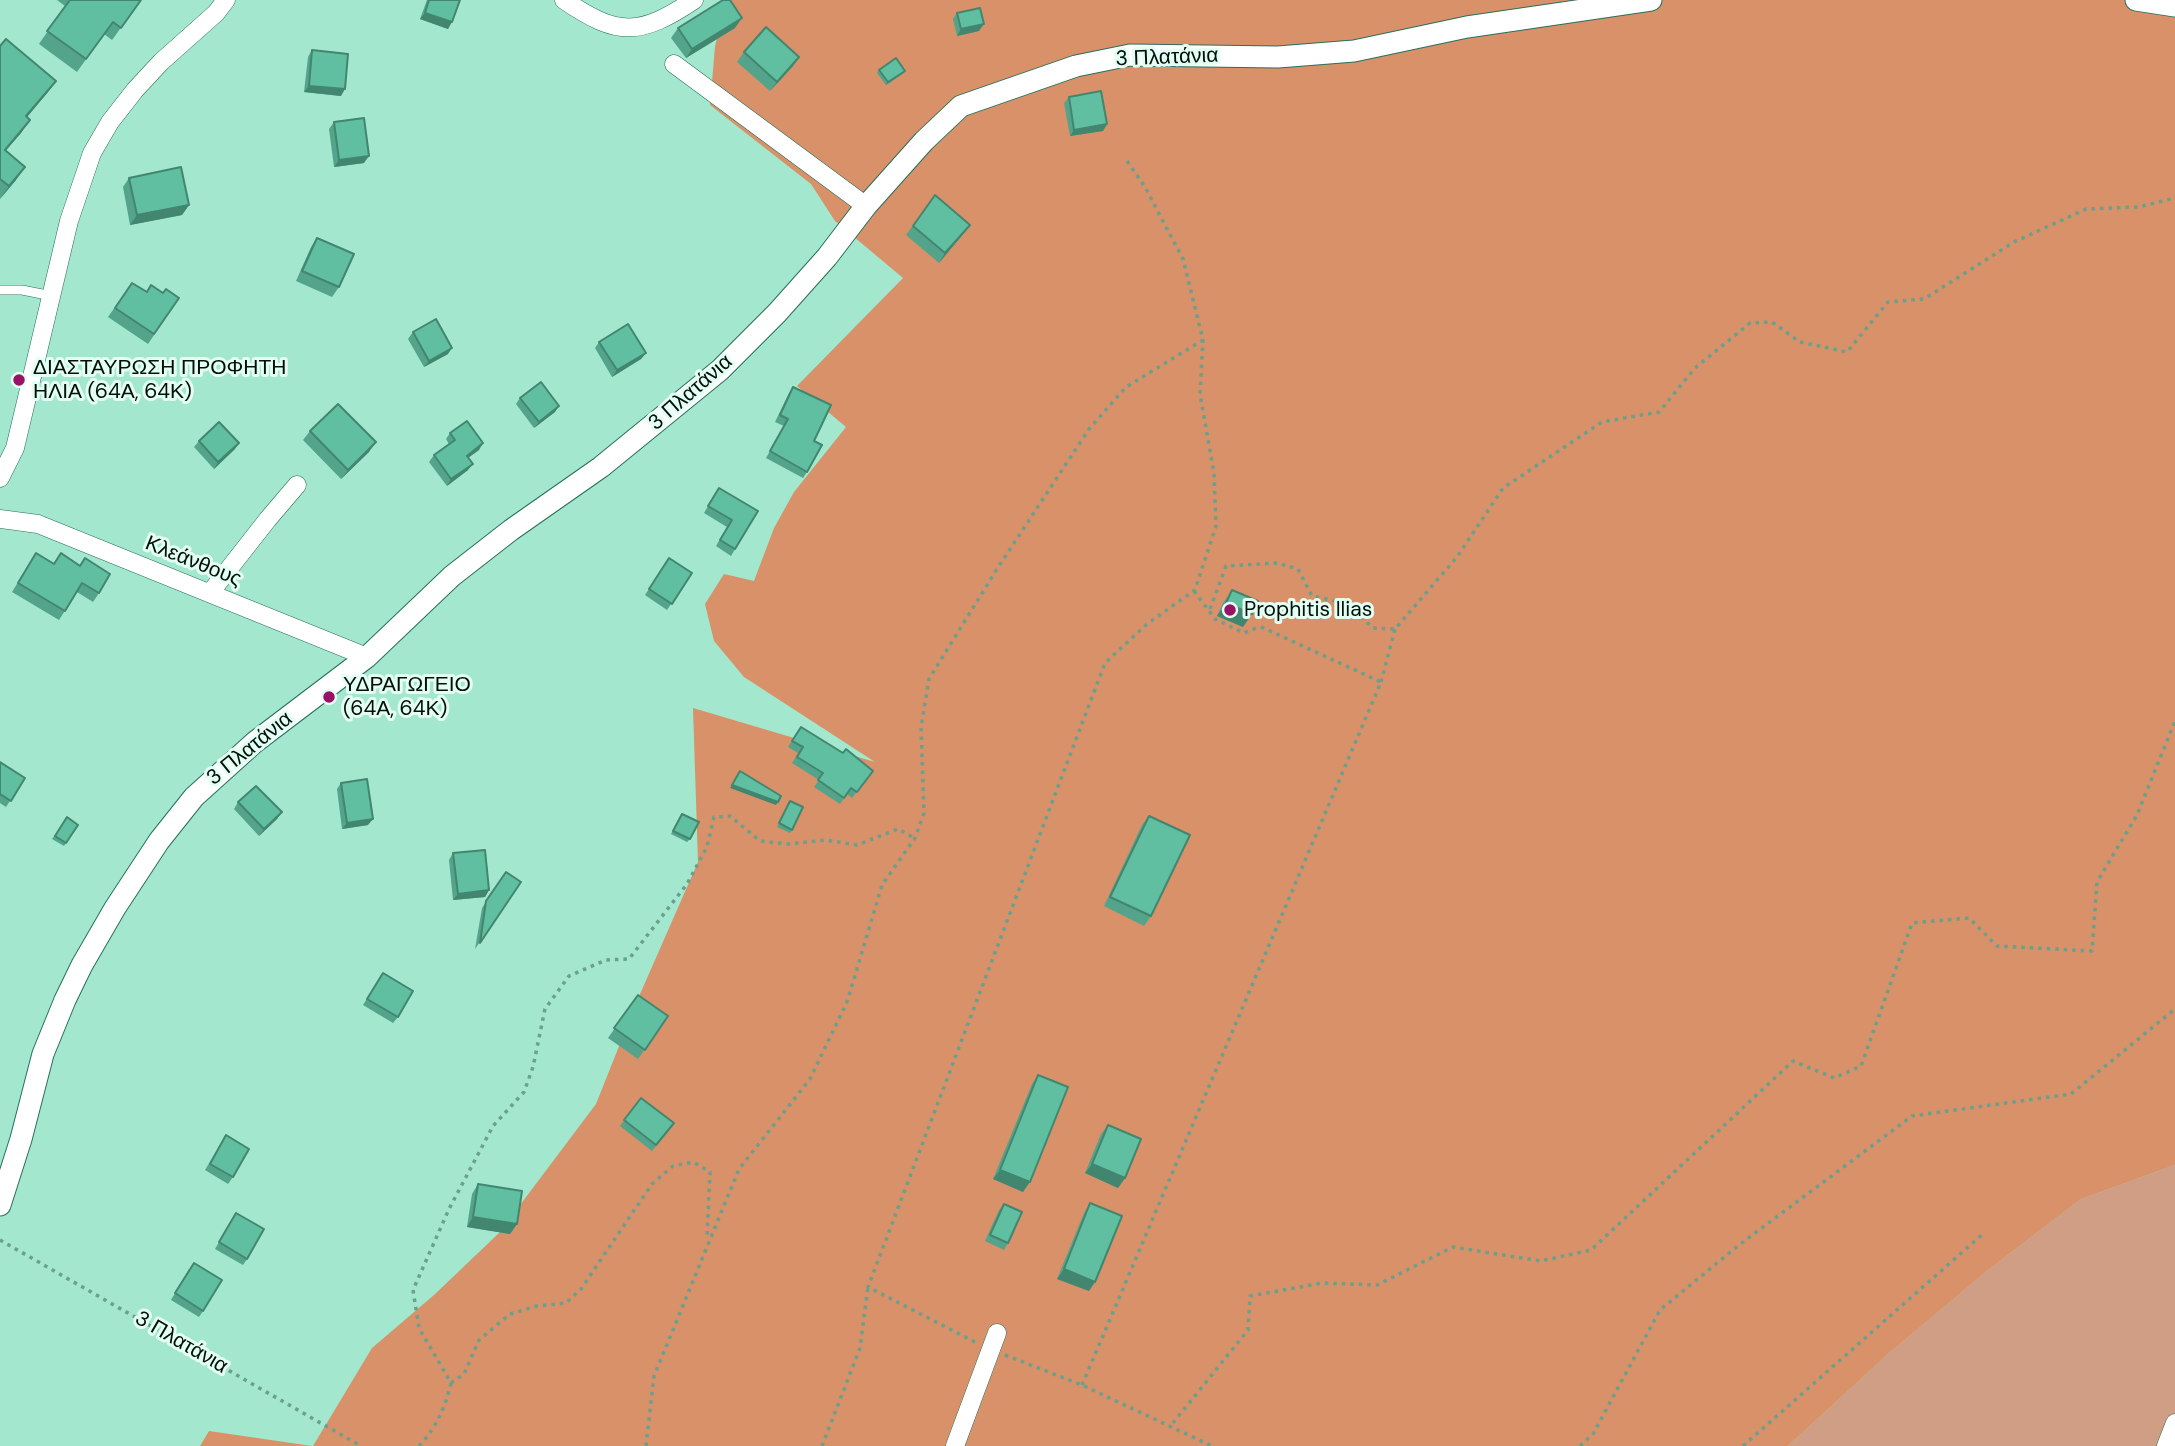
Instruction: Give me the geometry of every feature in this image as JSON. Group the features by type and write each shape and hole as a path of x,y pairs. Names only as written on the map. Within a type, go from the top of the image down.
{"street":[{"path":"0,478 15,448 76,197 101,137 148,75 216,13 226,0"},
{"path":"564,0 597,22 625,28 663,20 694,0"},
{"name":"3 Πλατάνια","path":"0,1205 52,1028 99,935 159,841 208,782 255,742 367,657 452,576 511,530 601,467 720,370 819,266 866,206 923,141 961,106 1076,66 1130,55 1278,57 1354,51 1466,27 1651,0"},
{"path":"2136,0 2175,6"},
{"path":"674,64 866,206"},
{"path":"210,593 297,485"},
{"name":"Κλεάνθους","path":"0,519 38,524 367,657"},
{"path":"955,1446 994,1341"},
{"path":"2166,1446 2175,1423"}],"lane":[{"path":"0,290 22,290 52,296"}],"path":[{"path":"822,1446 860,1348 868,1287 1105,663 1147,624 1194,591 1216,526 1214,473 1200,394 1203,340 1183,258 1144,187 1126,161"},
{"path":"1082,1385 1381,682 1395,629 1457,557 1503,488 1602,422 1659,412 1695,368 1750,323 1772,322 1800,342 1847,352 1888,302 1924,299 2014,242 2086,209 2138,207 2175,198"},
{"path":"646,1446 654,1376 739,1170 810,1079 847,1002 881,885 915,838 923,813 921,727 929,679 1089,429 1126,387 1203,340"},
{"path":"1210,609 1226,566 1277,563 1298,569 1311,596 1346,603 1373,628 1395,629"},
{"path":"1194,591 1210,609 1215,620 1244,633 1258,626 1381,682"},
{"path":"1173,1423 1248,1330 1250,1296 1322,1283 1377,1285 1453,1247 1541,1261 1591,1250 1793,1060 1835,1078 1861,1066 1912,923 1969,918 1997,946 2092,951 2097,882 2137,815 2175,721"},
{"path":"451,1383 419,1328 413,1290 449,1209 492,1126 524,1092 533,1067 545,1009 569,976 606,960 629,958 687,884 707,847 714,817 730,816 761,841 788,844 826,840 857,845 898,830 915,838"},
{"path":"1580,1446 1593,1434 1660,1310 1740,1245 1912,1116 2071,1094 2175,1009"},
{"path":"419,1446 433,1431 451,1383 464,1374 479,1340 510,1314 537,1306 566,1303 581,1289 652,1184 673,1166 693,1162 710,1172 707,1243"},
{"path":"1743,1446 1985,1232"},
{"name":"3 Πλατάνια","path":"0,1240 361,1446"},
{"path":"868,1287 994,1341 1212,1446"}],"shaded area":[{"path":"725,0 2175,0 2175,1165 2081,1199 1987,1271 1888,1354 1788,1446 313,1446 372,1348 434,1295 499,1233 596,1104 637,1001 698,862 693,708 875,762 744,677 714,641 705,604 724,574 754,581 774,528 794,492 846,427 797,386 903,278 835,221 811,184 710,105 715,47"},
{"path":"2175,1165 2175,1446 1788,1446 1888,1354 1987,1271 2081,1199"},
{"path":"209,1431 312,1446 200,1446"}],"building":[{"path":"70,0 141,0 121,28 113,22 86,59 47,31"},
{"path":"429,0 460,0 452,22 425,13"},
{"path":"723,0 730,0 742,18 692,49 678,28"},
{"path":"980,8 984,24 961,29 957,13"},
{"path":"766,27 799,57 777,82 744,52"},
{"path":"6,39 56,81 26,116 30,120 5,150 25,167 9,186 0,179 0,46"},
{"path":"312,50 348,54 345,89 309,86"},
{"path":"896,58 905,71 888,82 879,70"},
{"path":"1101,91 1107,124 1074,130 1069,97"},
{"path":"364,118 369,156 339,160 334,122"},
{"path":"181,167 189,205 137,215 129,178"},
{"path":"935,195 970,225 945,253 913,226"},
{"path":"317,238 354,254 339,287 302,271"},
{"path":"132,283 147,292 151,285 163,293 166,289 179,298 154,334 115,308"},
{"path":"436,319 452,348 429,361 413,332"},
{"path":"628,324 646,353 617,370 599,342"},
{"path":"541,382 559,406 539,422 520,398"},
{"path":"793,387 831,405 814,441 822,445 807,472 770,451 788,419 780,415"},
{"path":"338,404 376,442 348,470 310,431"},
{"path":"467,421 483,443 467,456 473,464 451,479 434,455 455,440 450,433"},
{"path":"219,422 239,443 218,462 199,441"},
{"path":"719,488 758,511 735,549 720,540 732,520 708,506"},
{"path":"36,553 54,564 61,553 80,566 85,558 110,574 99,593 82,583 65,611 18,583"},
{"path":"669,558 692,573 672,604 649,589"},
{"path":"1232,590 1258,601 1252,614 1226,603"},
{"path":"801,727 843,753 846,749 873,771 857,792 851,788 844,798 818,780 823,773 797,757 803,747 792,741"},
{"path":"0,762 25,778 11,801 0,794"},
{"path":"740,771 781,796 778,802 732,785"},
{"path":"367,779 373,819 347,823 341,783"},
{"path":"256,786 282,812 264,829 238,802"},
{"path":"790,801 803,807 792,830 779,823"},
{"path":"682,814 699,822 690,839 673,831"},
{"path":"1149,816 1190,835 1151,916 1110,897"},
{"path":"67,817 78,825 66,843 55,836"},
{"path":"485,850 489,890 458,894 453,853"},
{"path":"506,872 521,882 480,943 486,901"},
{"path":"383,973 413,991 398,1017 367,999"},
{"path":"638,995 668,1016 645,1050 614,1028"},
{"path":"1038,1075 1068,1087 1030,1182 1000,1170"},
{"path":"641,1098 674,1123 656,1145 624,1120"},
{"path":"1108,1125 1141,1139 1125,1178 1092,1164"},
{"path":"226,1135 249,1149 233,1177 210,1164"},
{"path":"478,1184 522,1191 517,1224 473,1217"},
{"path":"1090,1203 1122,1216 1095,1282 1064,1269"},
{"path":"1004,1204 1022,1212 1008,1243 990,1235"},
{"path":"236,1213 264,1229 247,1259 219,1242"},
{"path":"194,1263 222,1280 203,1311 175,1293"}],"place":[{"name":"ΔΙΑΣΤΑΥΡΩΣΗ ΠΡΟΦΗΤΗ ΗΛΙΑ (64Α, 64Κ)","path":"19,380"},
{"name":"Prophitis Ilias","path":"1230,610"},
{"name":"ΥΔΡΑΓΩΓΕΙΟ (64Α, 64Κ)","path":"329,697"}]}
